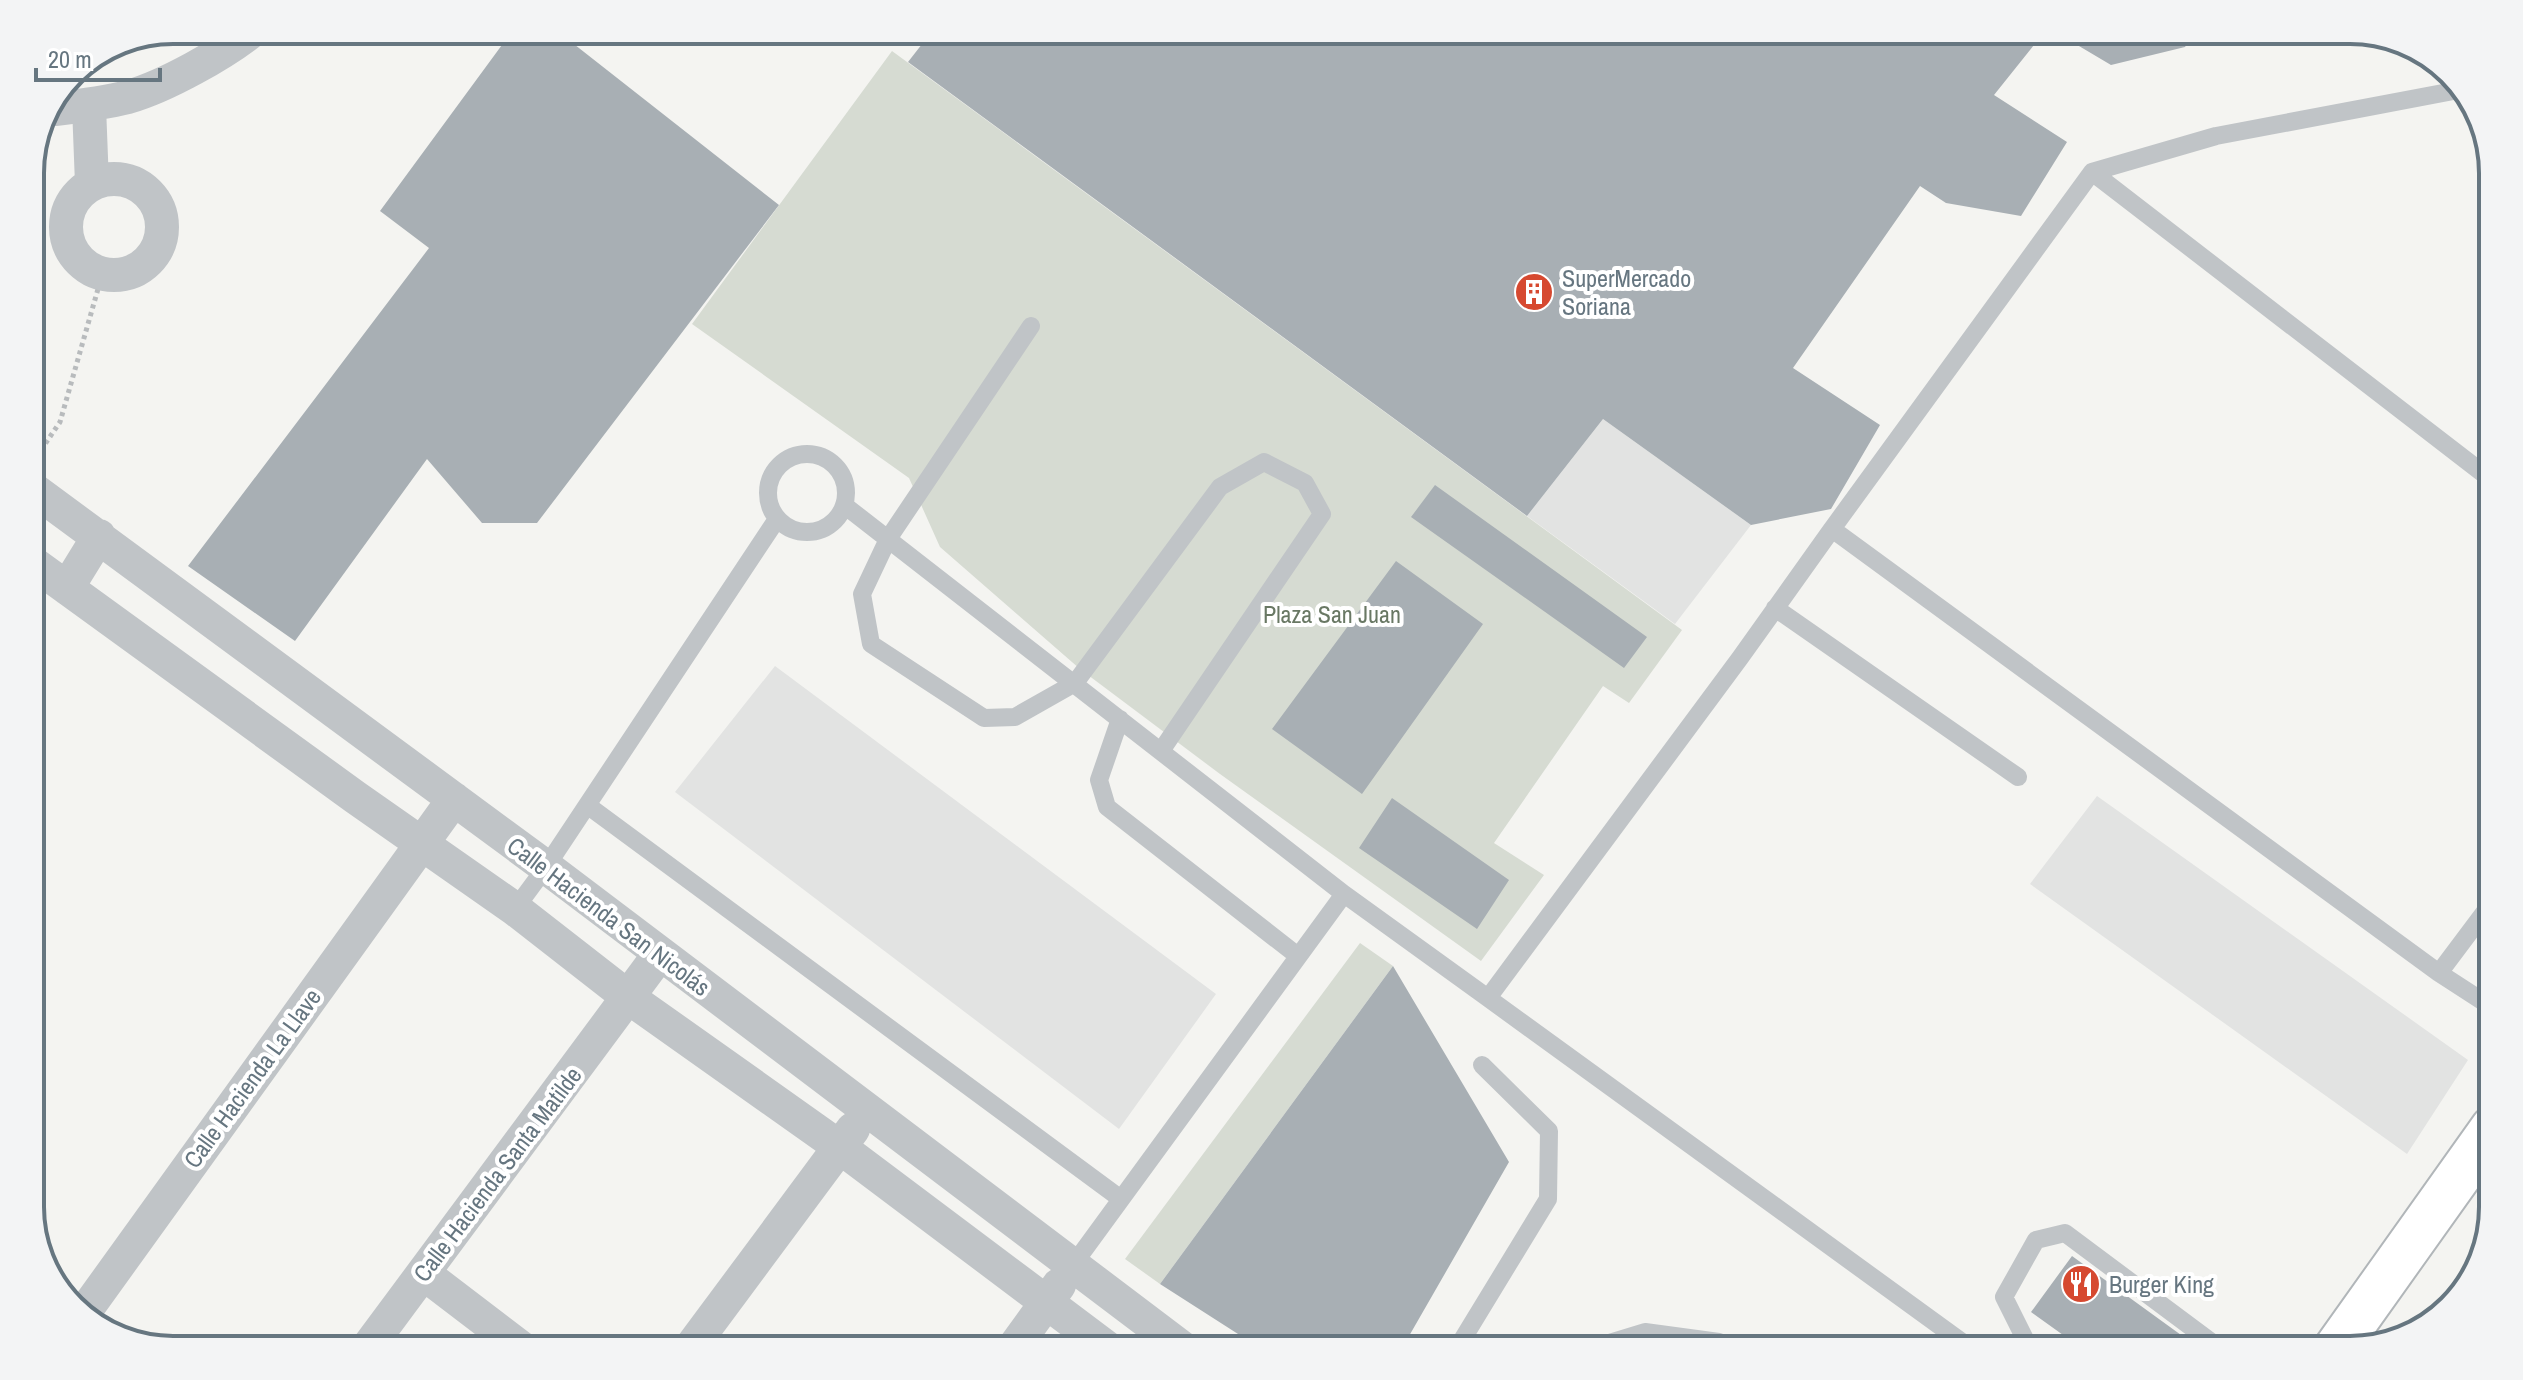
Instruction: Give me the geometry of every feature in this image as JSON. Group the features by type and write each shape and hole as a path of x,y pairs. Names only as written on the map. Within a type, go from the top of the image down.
{"street":[{"path":"92,184 72,107 143,91 236,44"},
{"path":"108,179 137,184 149,192 162,218 163,233 159,247 149,261 136,271 120,276 102,275 75,256 67,242 69,208 78,194 92,184 108,179"},
{"name":"Calle Hacienda San Nicolás","path":"44,481 99,536 546,867 1167,1336"},
{"path":"67,588 99,536"},
{"path":"44,571 515,909 628,997 841,1148 1092,1336"},
{"name":"Calle Hacienda La Llave","path":"89,1305 454,799"},
{"name":"Calle Hacienda Santa Matilde","path":"376,1336 659,955"},
{"path":"700,1336 841,1148 866,1110"},
{"path":"2345,1336 2479,1148"},
{"path":"1022,1336 1073,1265"},
{"path":"423,1273 506,1336"}],"lane":[{"path":"1488,998 2092,172 2216,136 2450,92"},
{"path":"2092,172 2479,470"},
{"path":"1031,326 888,539 862,594 871,644 984,718 1015,717 1075,683 1220,487 1264,462 1305,483 1322,514 1161,751"},
{"path":"805,453 817,455 838,469 844,480 844,505 838,517 814,531 800,531 777,519 767,496 774,471 782,462 805,453"},
{"path":"844,505 1344,894 1954,1336"},
{"path":"515,909 777,519"},
{"path":"1832,529 2439,973 2479,999"},
{"path":"1775,608 2018,777"},
{"path":"1120,719 1099,780 1107,807 1298,956"},
{"path":"587,805 1121,1199"},
{"path":"1073,1265 1344,894"},
{"path":"2439,973 2479,920"},
{"path":"1465,1336 1548,1199 1549,1131 1482,1065"},
{"path":"2024,1336 2004,1297 2036,1240 2065,1233 2203,1336"},
{"path":"1632,1336 1645,1332 1675,1336"}],"path":[{"path":"44,452 60,422 102,275"}],"shaded area":[{"path":"1603,419 1751,525 1675,624 1527,516"},
{"path":"775,666 1216,994 1119,1129 675,792"},
{"path":"2097,796 2468,1060 2407,1154 2030,884"}],"green space":[{"name":"Plaza San Juan","path":"892,51 1682,630 1629,703 1603,686 1494,843 1544,875 1481,961 1220,774 1080,669 940,547 909,478 692,324"},
{"path":"1360,943 1393,966 1160,1284 1125,1259"}],"building":[{"path":"503,44 574,44 779,205 537,523 482,523 427,459 295,641 188,566 429,248 380,211"},
{"name":"SuperMercado Soriana","path":"922,44 2035,44 1994,95 2067,142 2021,216 1946,203 1920,186 1793,368 1880,425 1831,509 1751,525 1603,419 1527,516 908,62"},
{"path":"2076,44 2187,44 2185,47 2111,65"},
{"path":"1435,485 1647,637 1624,668 1411,517"},
{"path":"1396,561 1483,624 1362,794 1272,729"},
{"path":"1392,798 1509,880 1477,929 1359,848"},
{"path":"1393,966 1509,1162 1409,1336 1241,1336 1160,1284"},
{"name":"Burger King","path":"2072,1256 2182,1336 2064,1336 2031,1312"}],"place":[{"name":"SuperMercado Soriana","path":"1534,292"},
{"name":"Burger King","path":"2081,1284"}]}
